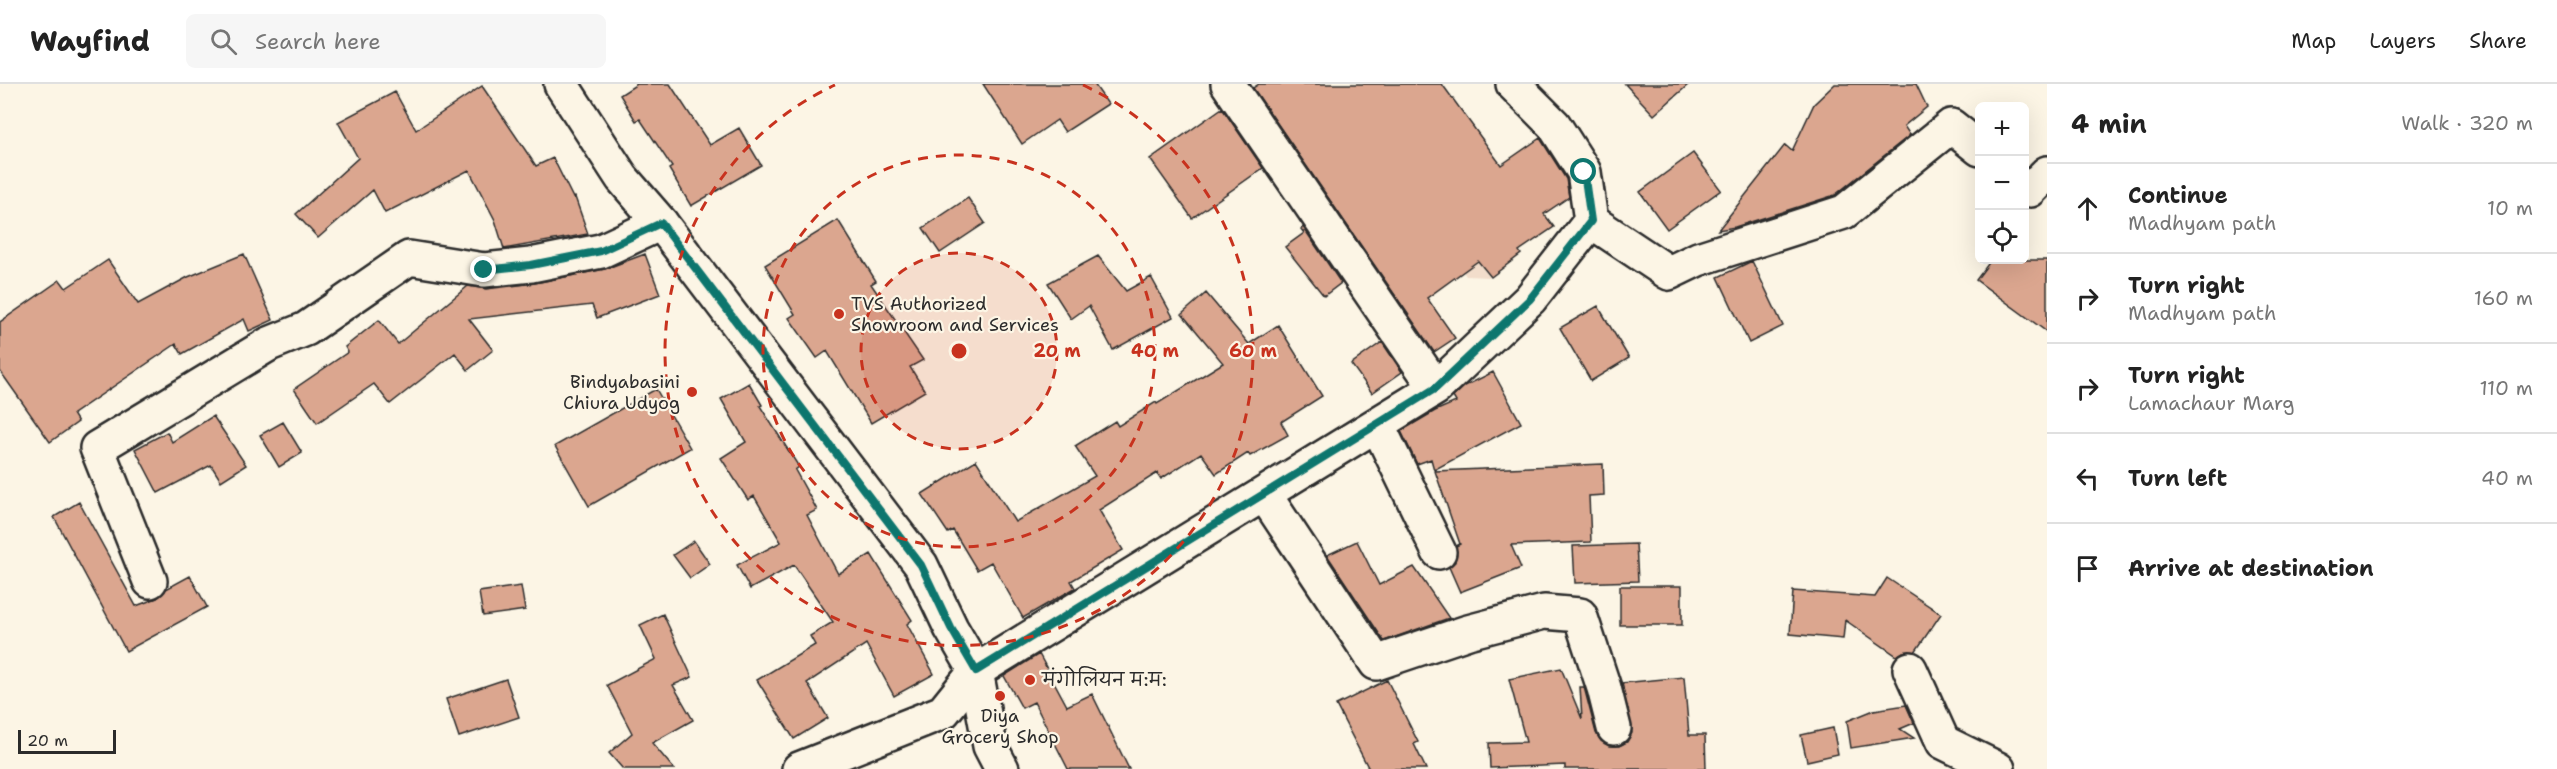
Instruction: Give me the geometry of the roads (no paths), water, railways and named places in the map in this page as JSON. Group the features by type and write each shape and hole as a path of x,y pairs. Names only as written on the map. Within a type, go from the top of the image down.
{"street":[{"path":"561,84 622,178 661,223 921,565 951,628 976,671 990,746 1002,769"},
{"path":"1228,84 1436,388"},
{"path":"799,769 943,712 976,671 1436,388 1530,299 1591,221 1584,172 1554,124 1514,84"},
{"path":"1591,221 1669,273 1698,259 1844,212 1951,126 1975,145"},
{"path":"2029,189 2047,173"},
{"path":"150,581 97,448 269,344 306,329 409,258 484,270 531,265 601,251 661,223"},
{"path":"1377,424 1439,552"},
{"path":"1264,494 1376,663 1468,632 1544,612 1580,615 1604,688 1614,728"},
{"path":"1910,669 1943,742 1998,769"}],"place":[{"name":"TVS Authorized Showroom and Services","path":"839,314"},
{"name":"Bindyabasini Chiura Udyog","path":"692,392"},
{"name":"मंगोलियन म:म:","path":"1030,680"},
{"name":"Diya Grocery Shop","path":"1000,696"}]}
